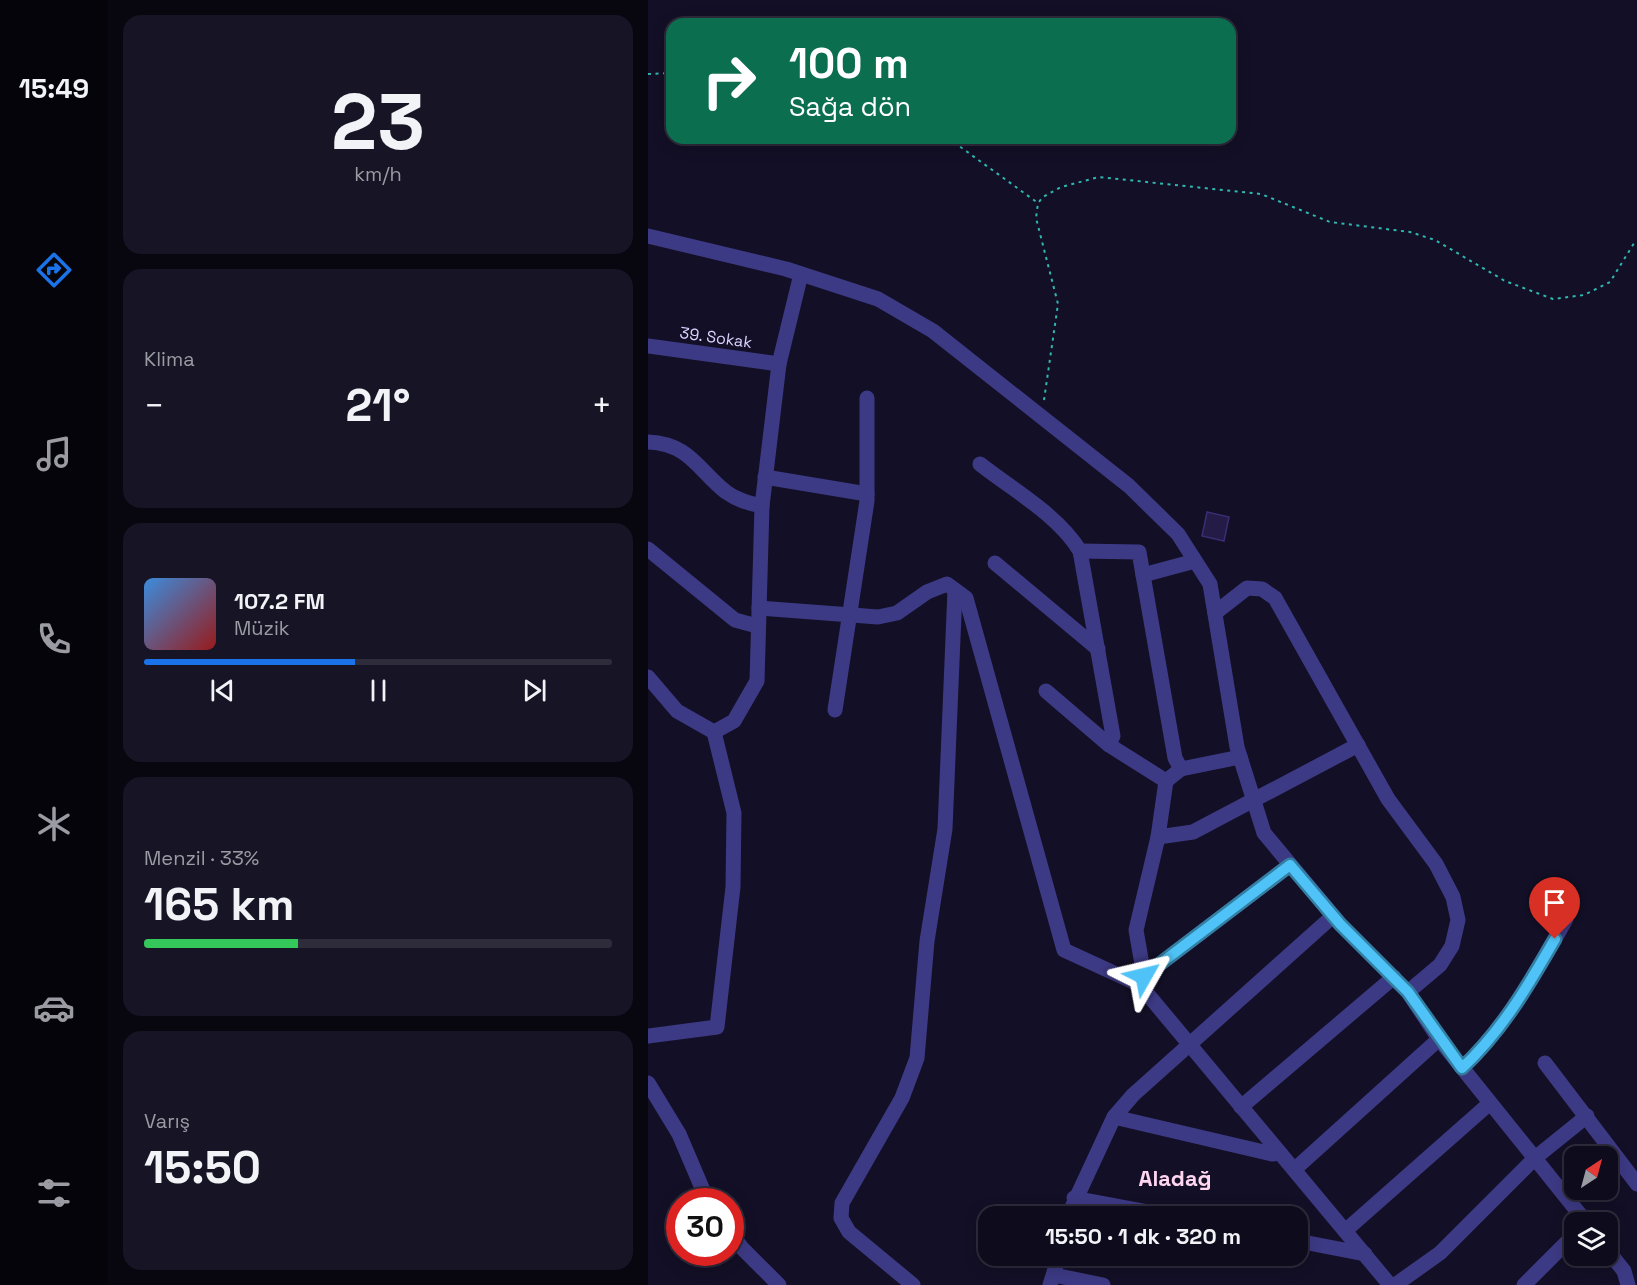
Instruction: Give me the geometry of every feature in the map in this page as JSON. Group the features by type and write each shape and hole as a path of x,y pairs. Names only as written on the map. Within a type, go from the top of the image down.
{"street":[{"path":"648,236 801,274 878,299 933,331 1129,486 1178,534 1210,584 1240,757 1264,833 1333,916 1408,992 1439,1039 1578,1212"},
{"path":"714,732 734,721 757,681 762,506 765,477 779,364 801,274"},
{"name":"39. Sokak","path":"648,346 779,364"},
{"path":"835,710 867,494 867,398"},
{"path":"648,442 663,443 690,455 726,492 741,501 762,506"},
{"path":"980,464 1055,523 1072,538 1080,551 1113,736 1110,745"},
{"path":"765,477 867,494"},
{"path":"648,549 735,620 758,626"},
{"path":"1080,551 1139,552 1175,758 1181,769"},
{"path":"1143,575 1195,561"},
{"path":"995,563 1065,624 1098,649"},
{"path":"759,608 878,617 897,614 927,592 947,584 966,598 1064,950 1142,980"},
{"path":"1215,613 1247,588 1262,590 1275,598 1388,799 1443,875 1456,909 1457,929 1446,956 1432,973 1408,992"},
{"path":"913,1285 849,1232 841,1218 842,1203 902,1098 917,1059 927,941 945,829 955,590"},
{"path":"648,678 677,711 714,732 734,813 733,887 717,1027 648,1036"},
{"path":"1046,692 1110,745 1166,781"},
{"path":"1158,837 1193,832 1358,746"},
{"path":"1240,757 1181,769 1166,781 1158,837 1136,930 1142,980 1188,1046 1295,1169 1390,1285"},
{"path":"1142,980 1290,865"},
{"path":"1071,1206 1114,1117 1133,1095 1333,916"},
{"path":"1462,1068 1478,1053 1506,1018 1532,980 1566,919"},
{"path":"1241,1107 1394,977"},
{"path":"1295,1169 1439,1039"},
{"path":"1545,1063 1637,1184"},
{"path":"648,1083 679,1134 702,1188"},
{"path":"1345,1231 1490,1103"},
{"path":"1395,1285 1440,1253 1534,1158 1587,1116"},
{"path":"1114,1117 1272,1154 1280,1153"},
{"path":"1074,1198 1117,1206"},
{"path":"1308,1243 1365,1254"},
{"path":"1524,1285 1564,1245"},
{"path":"744,1250 779,1285"},
{"path":"1618,1264 1624,1271 1628,1285"},
{"path":"1052,1280 1103,1285"}],"path":[{"path":"648,74 666,73"},
{"path":"956,144 1038,203"},
{"path":"1047,422 1044,403 1058,304 1036,218 1038,203 1043,197 1061,187 1099,177 1261,194 1330,222 1410,232 1435,240 1505,281 1553,298 1584,295 1610,282 1636,240"}],"building":[{"path":"1207,512 1229,517 1224,541 1202,536"}],"district":[{"name":"Aladağ","path":"1175,1178"}],"route":[{"path":"1144,976 1290,865 1340,924 1408,992 1439,1039 1462,1068 1478,1053 1506,1018 1532,980 1555,939"}]}
